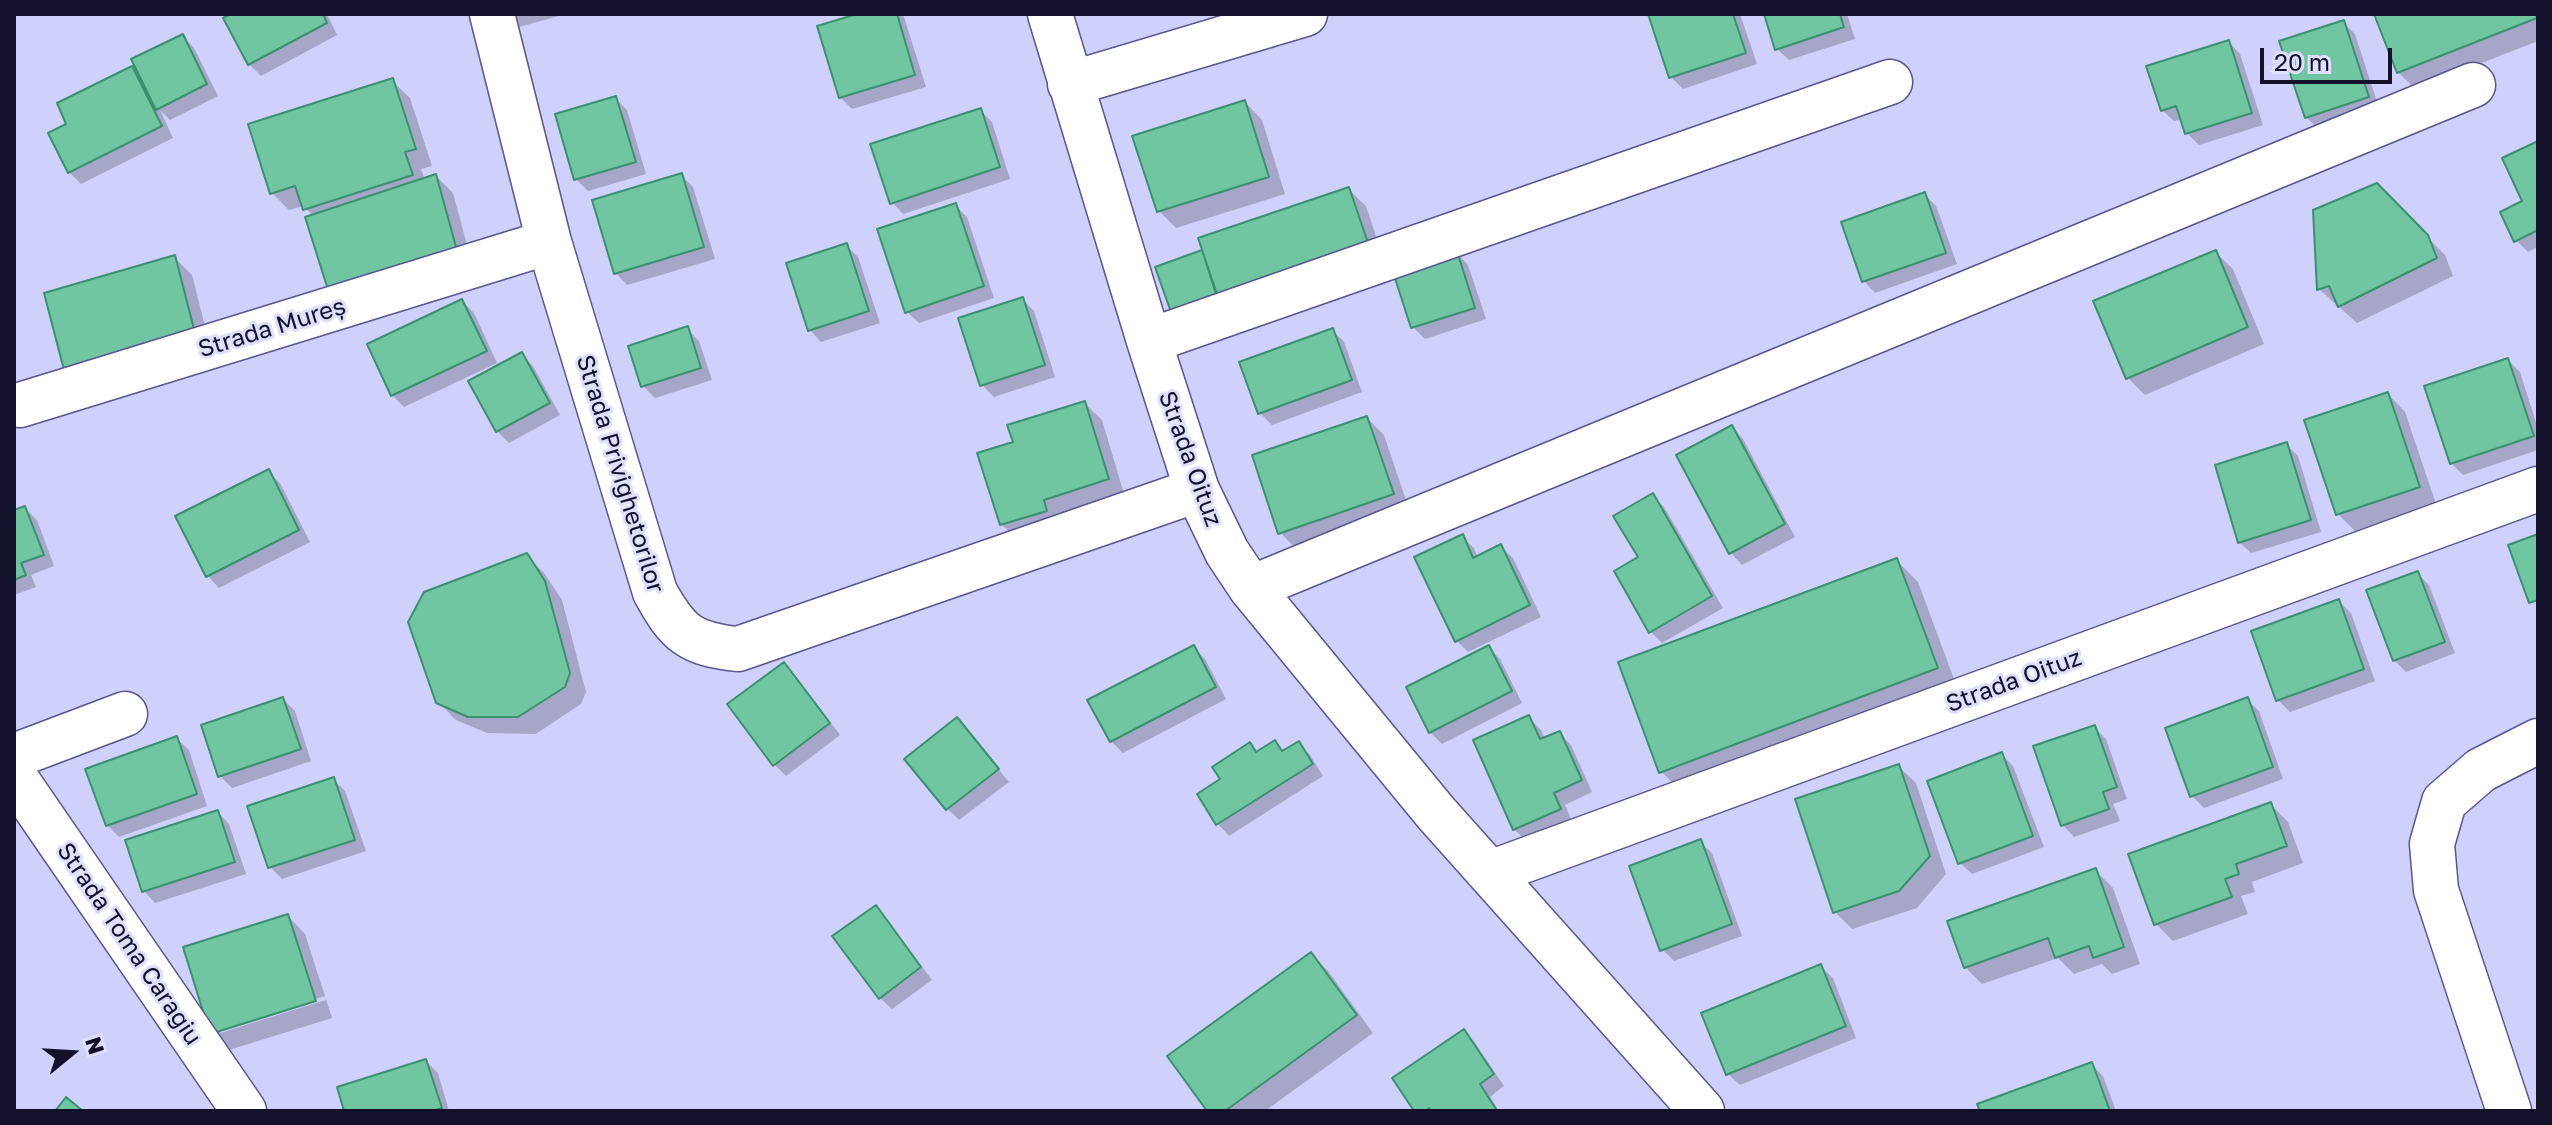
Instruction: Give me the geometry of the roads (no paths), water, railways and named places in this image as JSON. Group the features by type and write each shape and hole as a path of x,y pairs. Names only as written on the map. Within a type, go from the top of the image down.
{"street":[{"name":"Strada Privighetorilor","path":"492,14 549,242 655,592 668,617 685,634 710,646 738,649 1197,490"},
{"name":"Strada Oituz","path":"1050,14 1197,490 1227,552 1251,588 1436,813 1702,1111"},
{"path":"1070,84 1305,14"},
{"path":"1149,341 1890,82"},
{"path":"1251,588 2473,85"},
{"name":"Strada Mureș","path":"16,407 549,242"},
{"name":"Strada Oituz","path":"1490,873 2538,489"},
{"path":"14,756 125,714"},
{"path":"2509,1111 2436,890 2432,844 2444,802 2481,770 2538,741"},
{"name":"Strada Toma Caragiu","path":"14,776 228,1104"}]}
